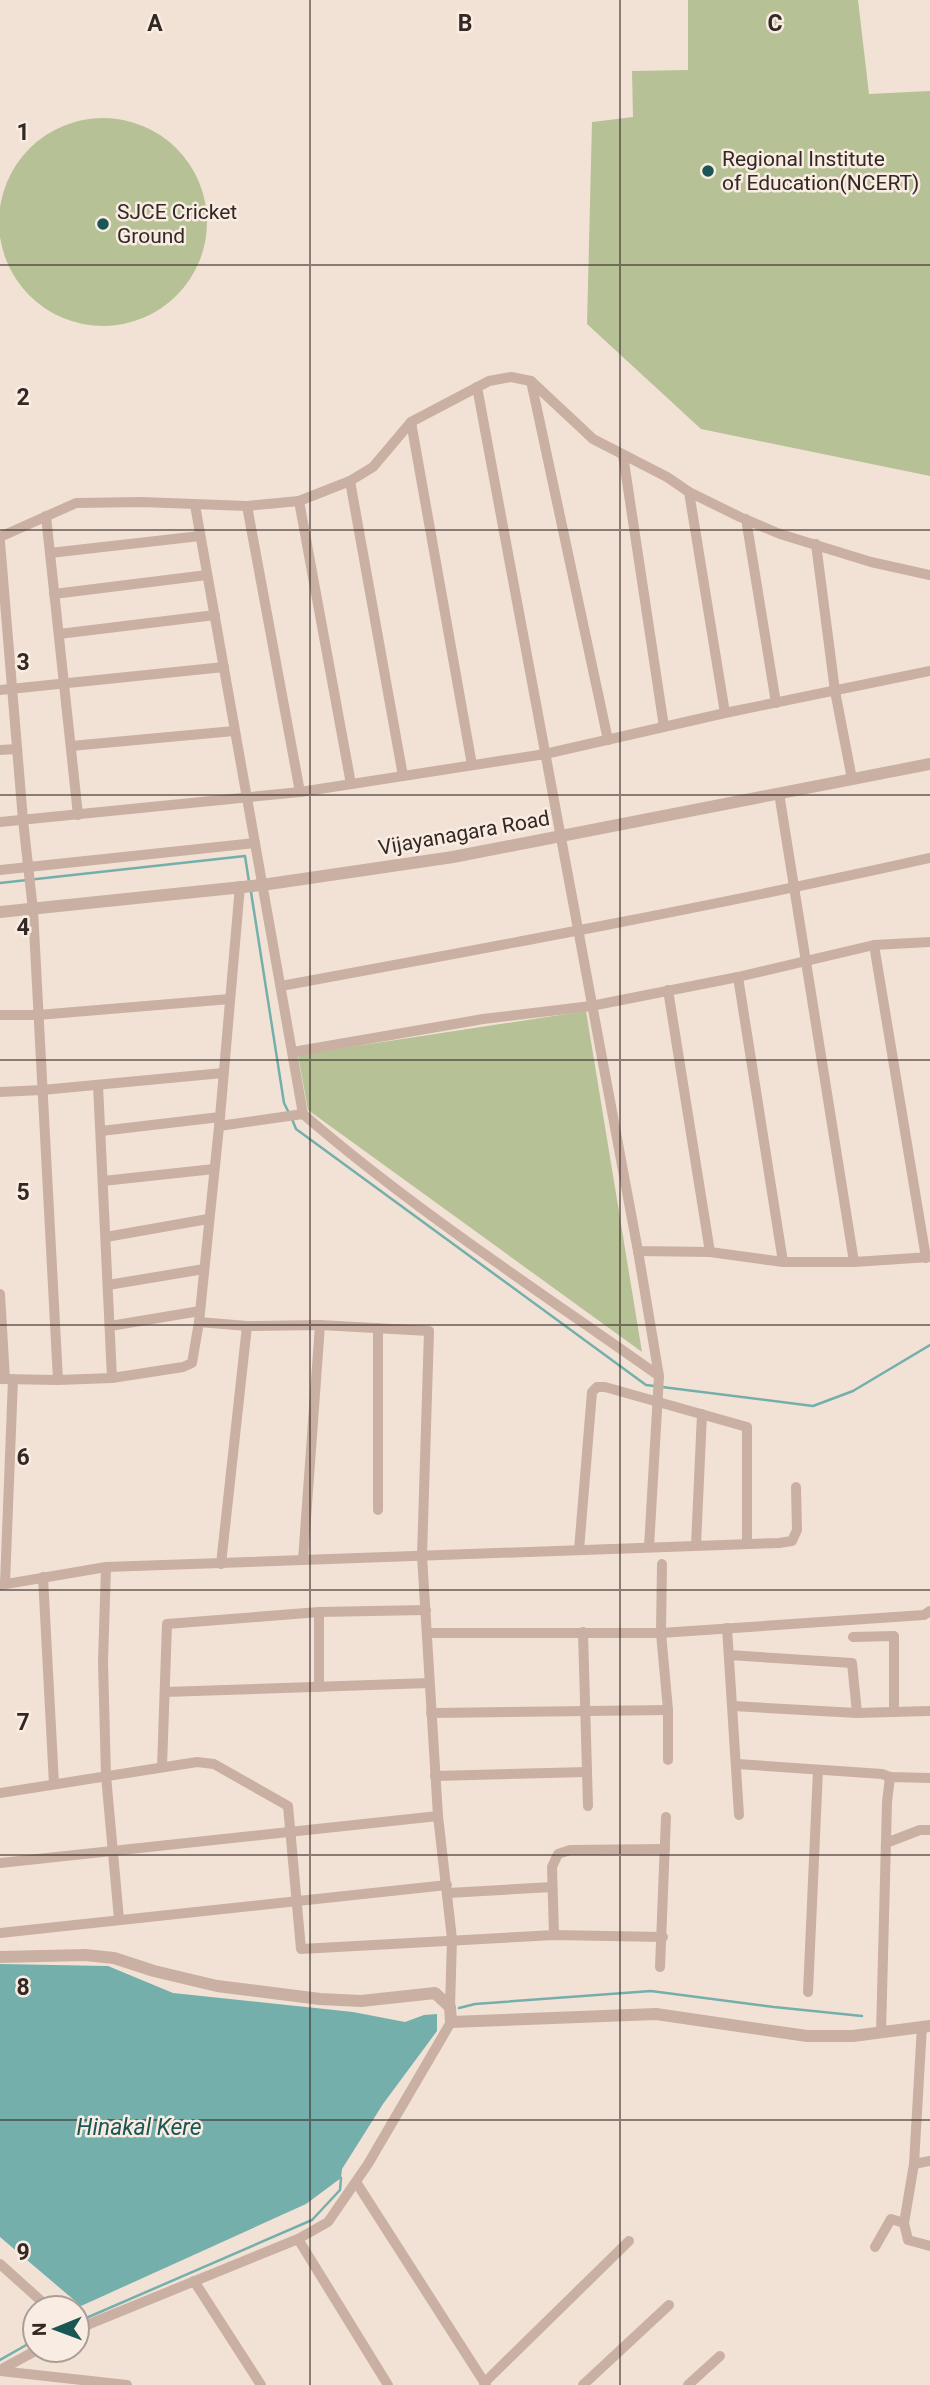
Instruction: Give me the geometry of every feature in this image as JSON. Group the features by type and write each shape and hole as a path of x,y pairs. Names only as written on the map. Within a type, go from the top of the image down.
{"street":[{"path":"0,537 76,503 120,501 247,506 299,501 350,481 373,467 411,422 489,381 511,377 531,381 593,439 667,477 689,492 746,519 779,534 871,562 930,575"},
{"path":"531,381 608,740"},
{"path":"477,387 638,1251 659,1379 649,1547"},
{"path":"411,422 472,765"},
{"path":"623,456 664,727"},
{"path":"350,481 403,776"},
{"path":"689,492 725,713"},
{"path":"299,501 351,784"},
{"path":"195,505 303,1114 348,1153 659,1379"},
{"path":"247,506 300,792"},
{"path":"46,516 78,815"},
{"path":"746,519 776,703"},
{"path":"50,553 200,536"},
{"path":"0,542 33,910 58,1380"},
{"path":"816,544 835,691 852,779"},
{"path":"54,594 207,575"},
{"path":"59,634 215,615"},
{"path":"0,690 224,667"},
{"path":"0,822 300,792 545,754 725,713 930,671"},
{"path":"71,746 234,731"},
{"path":"0,750 17,749"},
{"name":"Vijayanagara Road","path":"0,912 262,885 453,857 930,764"},
{"path":"779,793 854,1262"},
{"path":"0,870 30,869 255,843"},
{"path":"281,986 579,931 930,858"},
{"path":"6,1379 112,1378 183,1367 192,1363 219,1121 240,886"},
{"path":"293,1052 484,1019 591,1006 874,945 930,942"},
{"path":"638,1251 710,1252 783,1262 928,1258 874,945"},
{"path":"738,976 783,1262"},
{"path":"668,990 710,1252"},
{"path":"0,1015 38,1015 230,999"},
{"path":"0,1092 223,1073"},
{"path":"98,1085 112,1378"},
{"path":"101,1131 303,1114"},
{"path":"103,1181 214,1169"},
{"path":"106,1237 208,1219"},
{"path":"108,1284 204,1269"},
{"path":"0,1294 6,1379 2,1585 106,1567 779,1544 792,1541 797,1530 796,1487"},
{"path":"91,2323 298,2239 328,2222 356,2182 450,2022 452,1939 435,1776 422,1556 429,1331 320,1325 247,1326 199,1317 110,1326"},
{"path":"303,1560 320,1325"},
{"path":"222,1564 247,1326"},
{"path":"378,1328 378,1510"},
{"path":"579,1550 592,1392 597,1387 659,1399 747,1427 747,1543"},
{"path":"696,1545 702,1414"},
{"path":"662,1564 661,1633 668,1710 668,1760"},
{"path":"106,1567 103,1662 106,1776 118,1919"},
{"path":"43,1577 54,1784"},
{"path":"162,1767 167,1624 319,1612 426,1610"},
{"path":"428,1633 661,1633 924,1615 930,1611"},
{"path":"319,1612 319,1688"},
{"path":"727,1628 740,1815"},
{"path":"583,1632 588,1805"},
{"path":"853,1637 894,1636 894,1712"},
{"path":"729,1655 852,1663 857,1713"},
{"path":"165,1692 429,1683"},
{"path":"733,1706 857,1713 930,1711"},
{"path":"431,1713 668,1710"},
{"path":"0,1793 197,1762 214,1764 288,1806 301,1949 554,1935 663,1937"},
{"path":"737,1764 930,1778"},
{"path":"808,1992 818,1770"},
{"path":"435,1776 587,1772"},
{"path":"881,2033 890,1777"},
{"path":"0,1863 439,1816"},
{"path":"660,1967 666,1817"},
{"path":"886,1843 920,1830 930,1830"},
{"path":"554,1935 552,1867 558,1854 570,1850 665,1849"},
{"path":"0,1933 297,1900 447,1889 552,1887"},
{"path":"0,1957 85,1955 114,1958 217,1986 320,1998 361,2001 435,1993 450,2007"},
{"path":"450,2022 656,2014 807,2036 881,2033 926,2026 914,2164 904,2223 908,2240 930,2246"},
{"path":"914,2164 930,2161"},
{"path":"356,2182 485,2384 629,2241"},
{"path":"875,2247 891,2219 904,2223"},
{"path":"298,2239 388,2385"},
{"path":"0,2264 33,2294"},
{"path":"194,2281 261,2385"},
{"path":"583,2385 669,2305"},
{"path":"688,2385 720,2356"},
{"path":"0,2371 21,2359"},
{"path":"0,2371 127,2385"}],"green space":[{"name":"Regional Institute of Education(NCERT)","path":"688,0 858,0 869,94 930,91 930,476 701,429 587,324 592,122 633,117 632,71 688,70"},
{"name":"SJCE Cricket Ground","path":"103,118 143,126 161,135 177,148 190,164 199,182 207,222 199,262 190,280 177,296 161,309 143,318 103,326 63,318 45,309 29,296 16,280 7,262 -1,222 7,182 16,164 29,148 45,135 63,126"},
{"path":"586,1011 642,1352 308,1110 298,1055"}],"water":[{"name":"Hinakal Kere","path":"0,1964 108,1966 173,1993 353,2012 405,2022 424,2015 437,2014 437,2031 383,2104 342,2169 341,2178 306,2204 91,2301 91,2294 67,2294 0,2237"}],"waterway":[{"path":"0,883 245,856 249,882"},
{"path":"251,892 284,1103 289,1113"},
{"path":"292,1119 296,1129 646,1385 813,1406 853,1391 930,1345"},
{"path":"459,2008 475,2004 651,1991 862,2016"},
{"path":"91,2316 312,2220 340,2190 341,2178"},
{"path":"0,2360 21,2348"}],"place":[{"name":"Regional Institute of Education(NCERT)","path":"708,171"},
{"name":"SJCE Cricket Ground","path":"103,224"}]}
